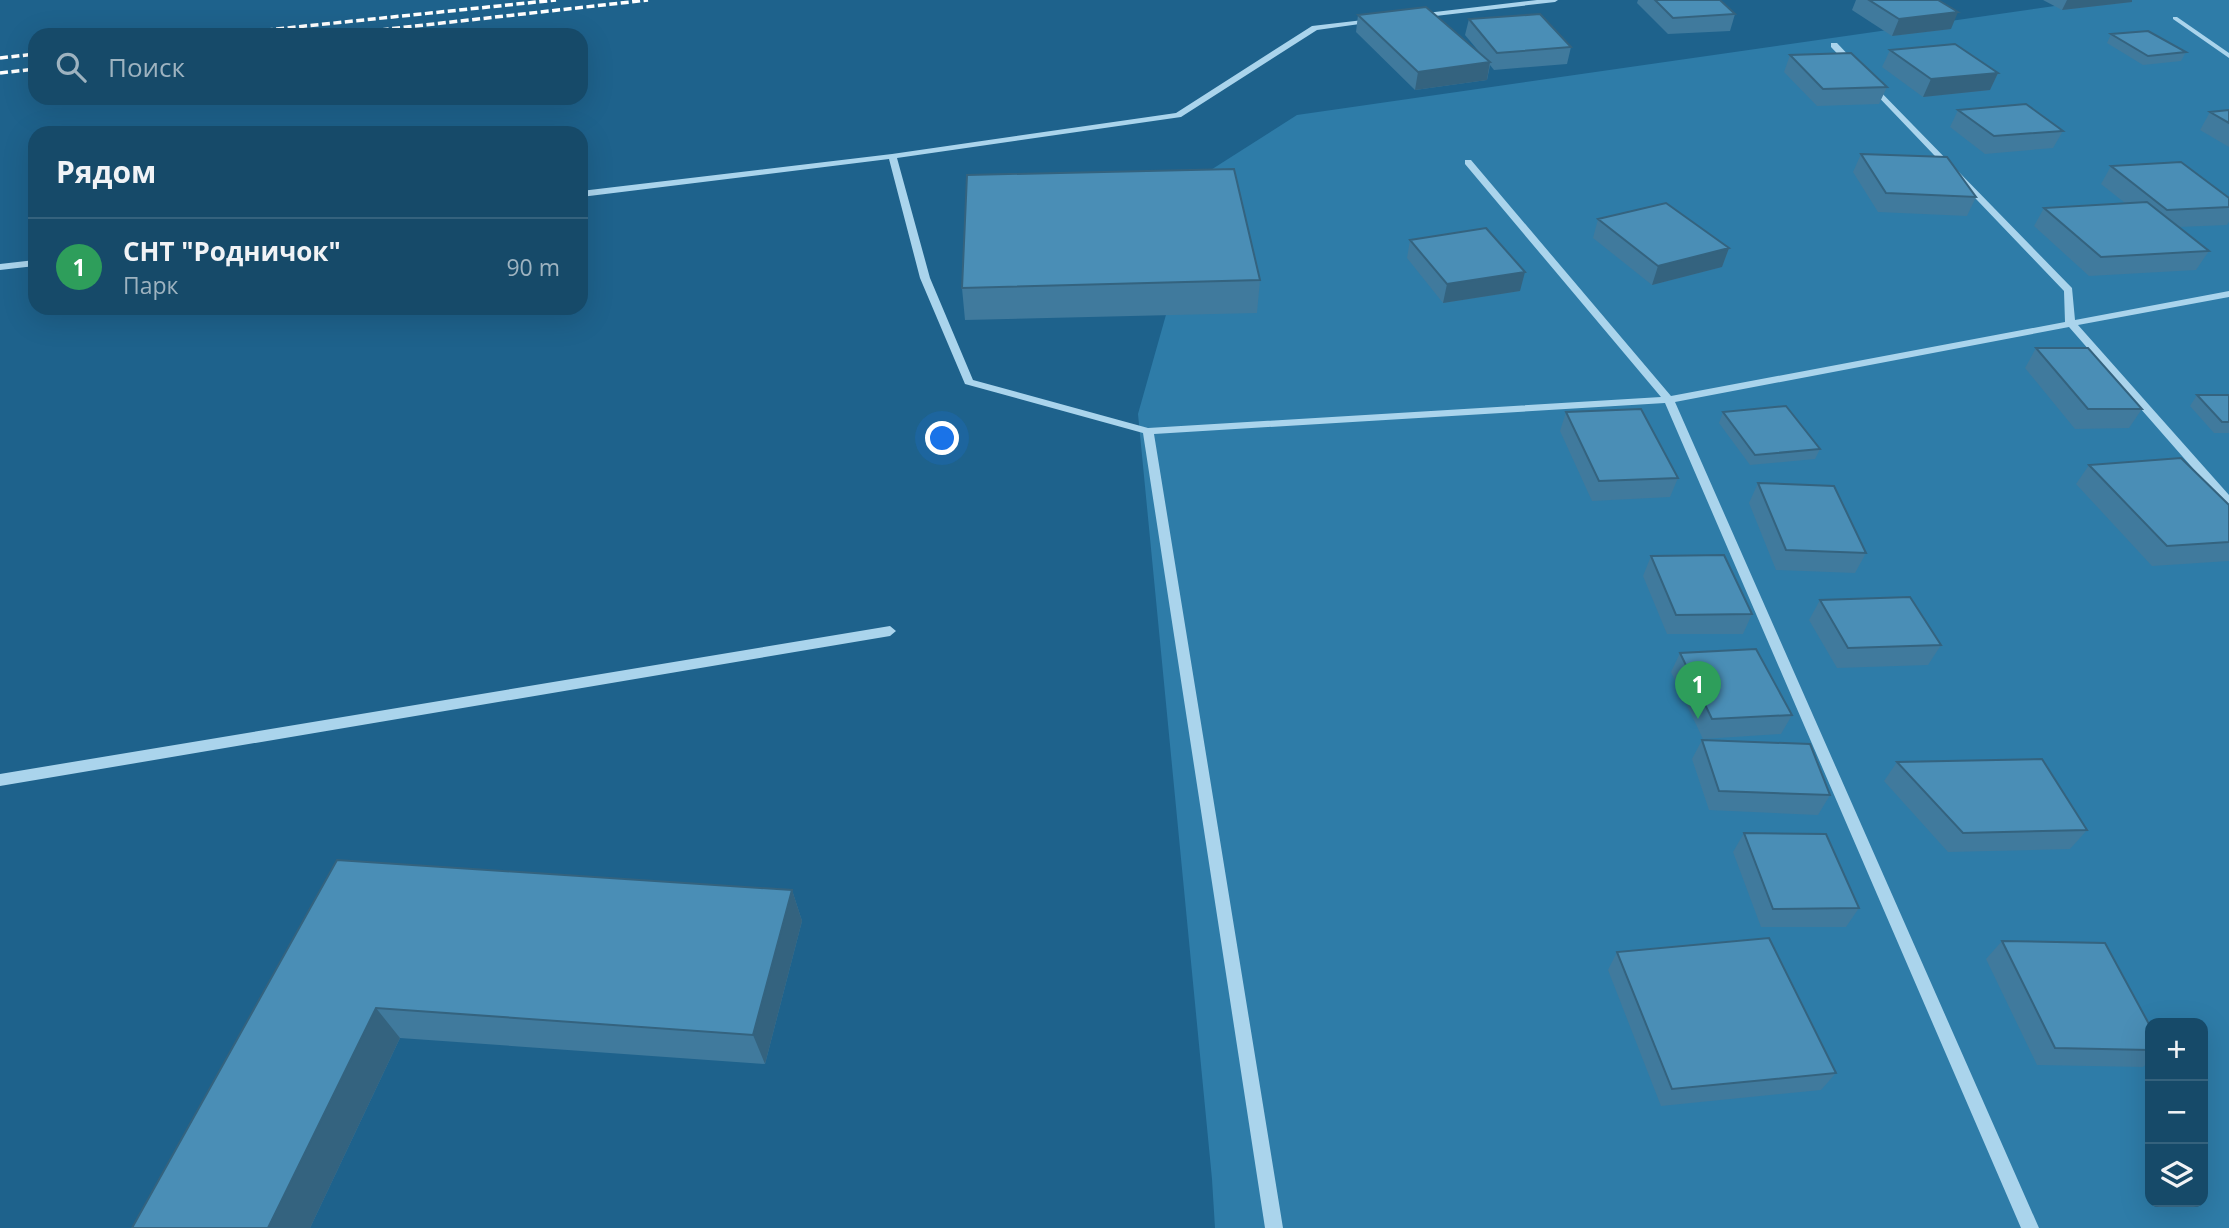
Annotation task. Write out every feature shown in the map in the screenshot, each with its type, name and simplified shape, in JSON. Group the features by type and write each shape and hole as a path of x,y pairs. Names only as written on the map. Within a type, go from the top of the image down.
{"street":[{"path":"1409,17 1555,0"},
{"path":"2175,18 2229,56"},
{"path":"588,193 892,156 1178,115 1315,28 1382,20"},
{"path":"1834,45 2069,290 2070,322 2229,502"},
{"path":"892,156 925,278 969,382 1148,431 1670,400 2070,322 2229,294"},
{"path":"1468,162 1670,400 2030,1228"},
{"path":"0,267 28,264"},
{"path":"1148,431 1274,1228"},
{"path":"0,780 890,631"}],"shaded area":[{"path":"2096,0 2229,0 2229,1228 1215,1228 1138,414 1206,173 1297,115"}],"building":[{"path":"1655,0 1720,0 1735,14 1673,18"},
{"path":"1869,0 1938,0 1958,12 1899,19"},
{"path":"1426,7 1490,62 1418,72 1358,15"},
{"path":"1540,14 1571,47 1497,53 1469,19"},
{"path":"2148,31 2186,52 2148,56 2111,34"},
{"path":"1955,44 1998,73 1931,79 1890,50"},
{"path":"1851,53 1887,87 1823,89 1790,55"},
{"path":"2026,104 2063,131 1994,136 1958,110"},
{"path":"2229,110 2229,123 2210,112"},
{"path":"1861,154 1947,157 1976,197 1886,193"},
{"path":"2181,162 2229,198 2229,207 2167,210 2111,166"},
{"path":"1234,169 1260,280 962,288 967,175"},
{"path":"2147,202 2209,251 2101,257 2044,208"},
{"path":"1666,203 1729,248 1658,266 1598,219"},
{"path":"1486,228 1525,272 1447,284 1410,240"},
{"path":"2036,348 2088,348 2142,409 2088,409"},
{"path":"2197,395 2229,395 2229,422 2222,422"},
{"path":"1786,406 1820,449 1755,455 1723,412"},
{"path":"1641,409 1678,478 1599,481 1566,412"},
{"path":"2181,458 2229,505 2229,542 2167,546 2089,465"},
{"path":"1758,483 1834,486 1866,553 1786,550"},
{"path":"1724,555 1752,614 1676,615 1651,556"},
{"path":"1910,597 1941,645 1848,648 1820,600"},
{"path":"1756,649 1792,715 1712,719 1680,653"},
{"path":"1702,740 1810,744 1830,795 1719,791"},
{"path":"2042,759 2087,830 1963,833 1897,762"},
{"path":"1744,833 1826,834 1859,908 1773,909"},
{"path":"337,860 792,890 753,1035 376,1008 268,1228 132,1228"},
{"path":"1769,938 1836,1073 1672,1089 1617,952"},
{"path":"2002,941 2105,943 2146,1018 2145,1050 2055,1048"}],"railway":[{"path":"286,28 556,0"},
{"path":"398,28 648,0"},
{"path":"0,58 28,55"},
{"path":"0,73 28,70"}],"place":[{"name":"СНТ \"Родничок\"","path":"1698,719"}]}
